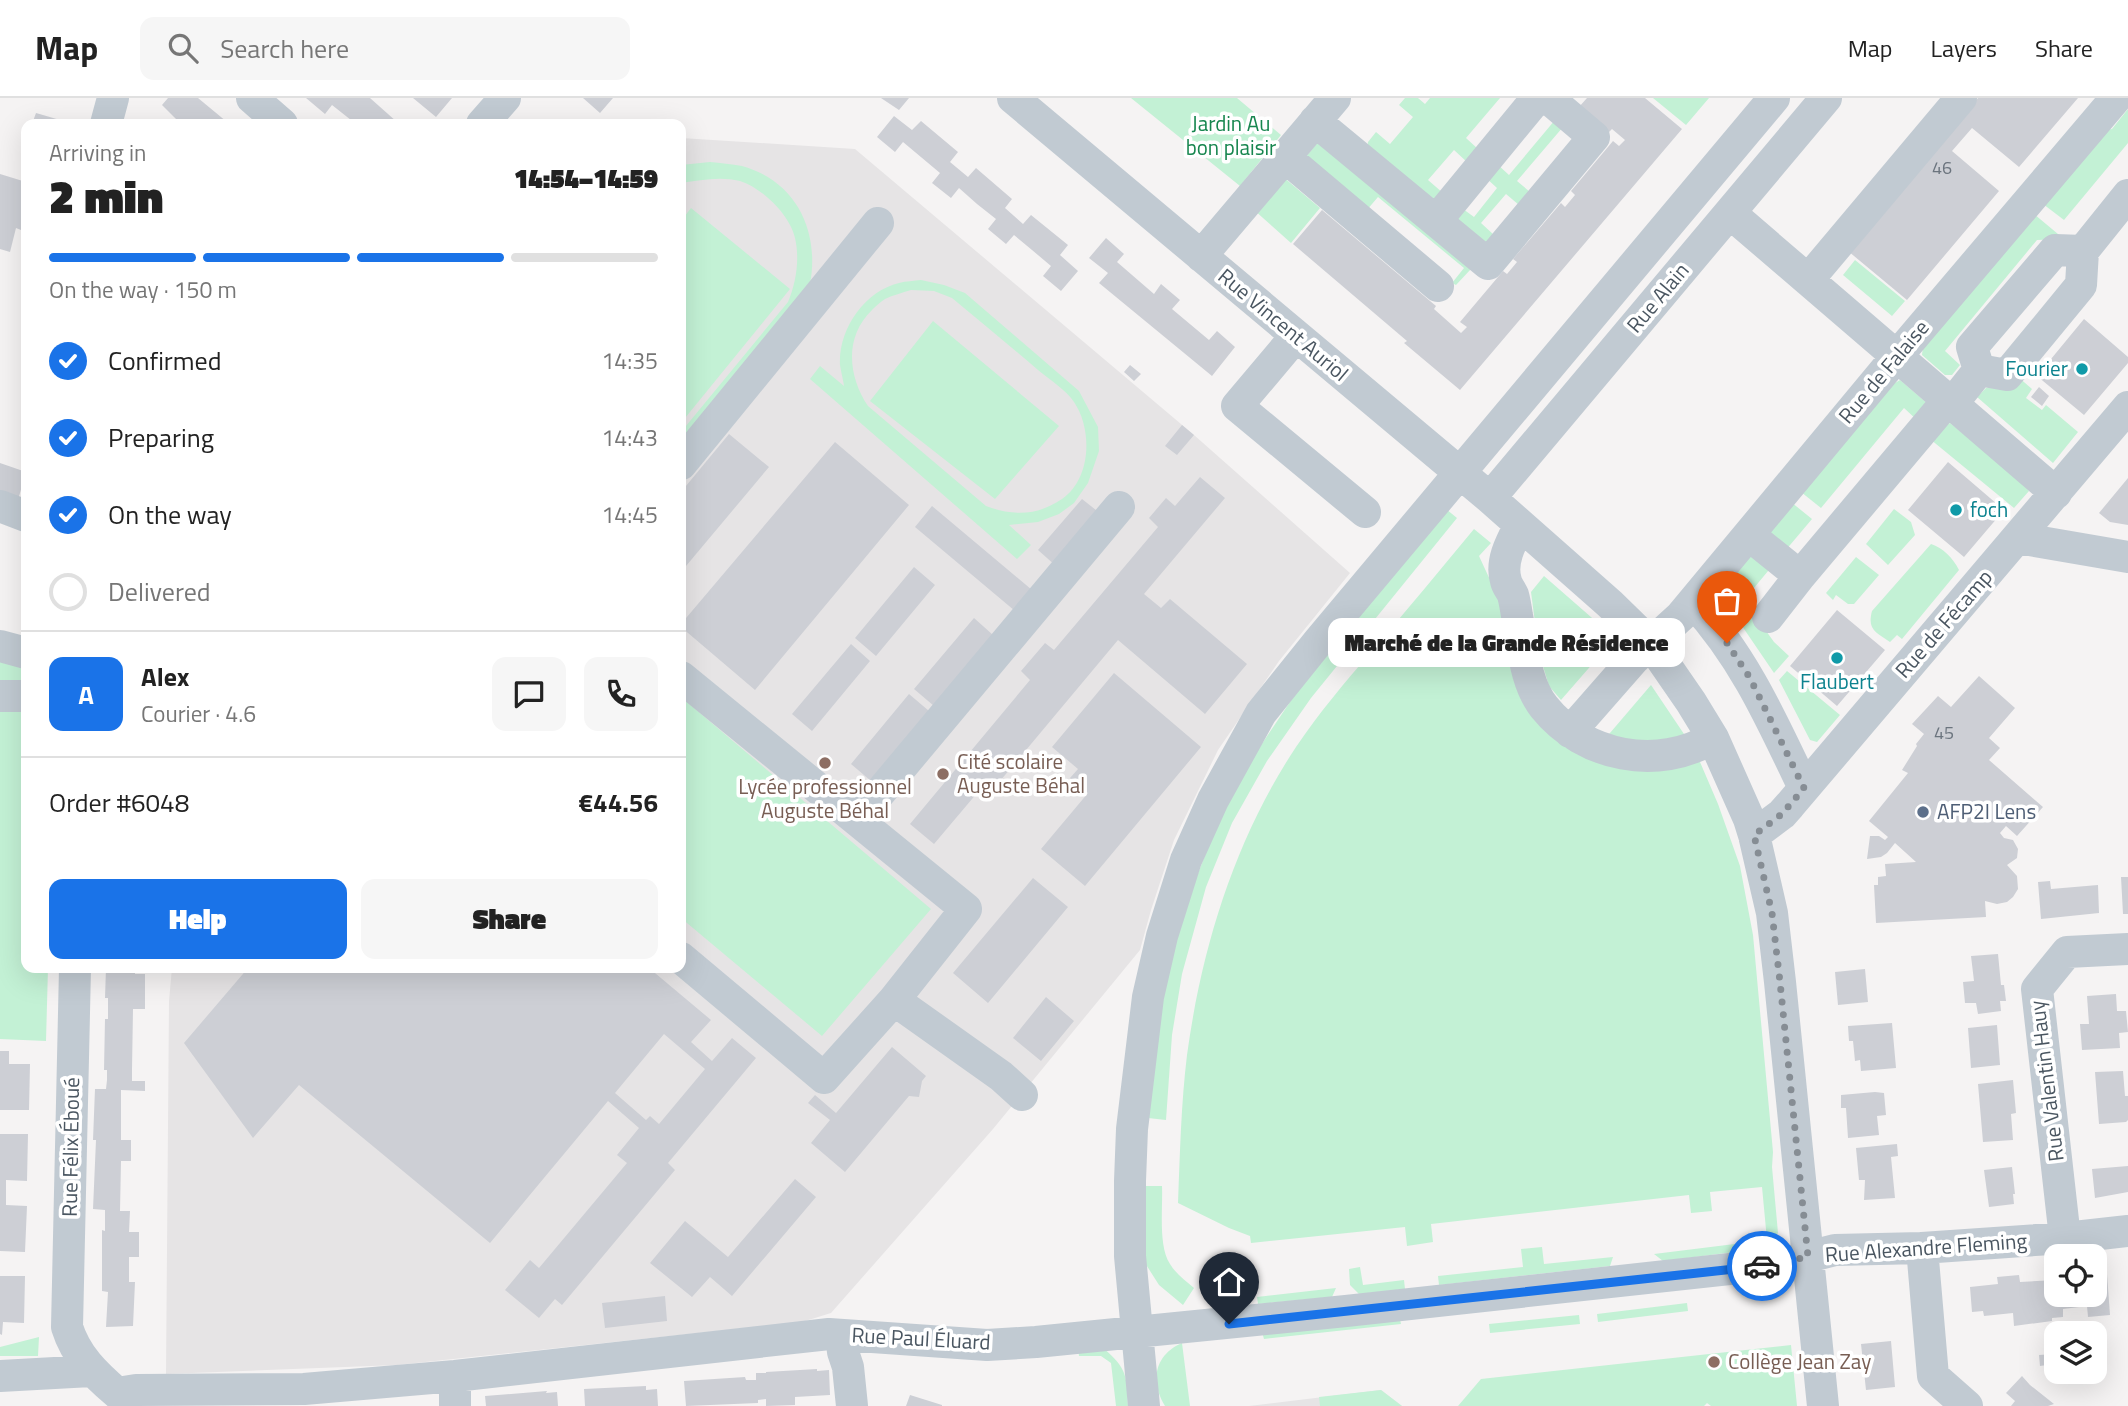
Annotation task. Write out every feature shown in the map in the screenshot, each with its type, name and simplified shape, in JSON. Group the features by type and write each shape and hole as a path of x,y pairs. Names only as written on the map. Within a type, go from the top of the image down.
{"street":[{"path":"107,119 113,98"},
{"path":"252,98 276,119"},
{"path":"486,119 505,98"},
{"name":"Rue Vincent Auriol","path":"1013,98 1047,108 1201,256 1552,552 1651,644 1691,702 1713,738 1754,835 1772,913 1823,1406"},
{"path":"1436,221 1537,98"},
{"path":"1201,256 1325,110 1436,221 1488,264 1594,136 1548,98"},
{"path":"1144,1406 1130,1256 1129,1181 1132,1129 1148,997 1162,936 1186,860 1213,800 1261,713 1774,98"},
{"name":"Rue Alain","path":"1490,498 1826,98"},
{"path":"1808,280 1961,98"},
{"name":"Rue de Falaise","path":"1570,732 1634,659 1681,616 2116,98"},
{"path":"1285,157 1438,286"},
{"path":"1979,370 2007,375 2081,285 2082,251 2128,195"},
{"path":"1730,213 2056,493"},
{"path":"686,458 878,223"},
{"path":"1979,370 1972,347 2054,250 2082,251"},
{"path":"1296,336 1237,406 1365,512"},
{"path":"1768,617 1800,576 1979,370"},
{"name":"Rue de Fécamp","path":"1754,835 1782,814 2128,407"},
{"path":"0,506 21,514"},
{"path":"857,820 1119,507"},
{"path":"1520,526 1510,542 1504,565 1506,580 1514,597 1529,677 1543,706 1570,732 1604,750 1623,755 1656,754 1696,748 1713,738"},
{"path":"1749,534 1800,576"},
{"path":"2018,538 2128,557"},
{"path":"1693,602 1715,626 1750,678 1804,788"},
{"path":"0,646 21,652"},
{"path":"686,681 966,909 894,1000 824,1078 686,962"},
{"path":"0,696 21,696"},
{"name":"Rue Valentin Hauy","path":"2065,1238 2037,989 2067,952 2128,950"},
{"name":"Rue Félix Éboué","path":"67,1327 75,973"},
{"path":"894,1000 1001,1076 1022,1095"},
{"name":"Rue Alexandre Fleming","path":"1808,1257 1835,1250 1922,1248 2128,1231"},
{"path":"1922,1248 1933,1376 1968,1406"},
{"name":"Rue Paul Éluard","path":"67,1327 72,1342 91,1371 117,1400 136,1390 304,1397 455,1391 830,1334 987,1345 1036,1342 1744,1268 1808,1257"},
{"path":"841,1335 852,1406"},
{"path":"0,1376 91,1371"}],"shaded area":[{"name":"Cité scolaire Auguste Béhal","path":"686,138 855,149 1194,435 1350,573 1279,661 1218,750 1174,840 1140,950 993,1129 831,1313 802,1322 397,1365 166,1374 169,1001 172,973 686,973"},
{"path":"1381,1390 1402,1406 1249,1406"}],"green space":[{"name":"Jardin Au bon plaisir","path":"1131,98 1237,98 1281,135 1240,186"},
{"path":"1405,98 1418,98 1425,104 1430,98 1500,98 1466,138 1478,149 1468,163 1454,150 1428,180 1443,193 1433,201 1367,149 1368,142 1376,132 1390,144 1413,117 1399,105"},
{"path":"1653,98 1709,98 1686,125"},
{"path":"2128,109 2128,143 2064,220 2043,204 2105,130 2112,129"},
{"path":"1555,120 1563,127 1517,181 1530,192 1519,205 1506,194 1481,223 1494,235 1487,243 1455,224 1459,206 1474,217 1497,188 1485,177 1497,164 1509,175"},
{"path":"1319,141 1471,269 1456,285 1452,283 1464,268 1378,197 1366,211 1304,159"},
{"path":"710,162 742,166 777,183 790,196 807,227 812,264 810,284 686,447 686,426 788,302 796,271 797,254 792,229 766,196 740,181 711,179 686,182 686,164"},
{"path":"1282,176 1320,208 1291,243 1254,210"},
{"path":"691,208 790,289 686,417 686,214"},
{"path":"2034,214 2064,239 2037,240 1945,351 1960,365 1952,375 1945,375 1922,355 1923,347"},
{"path":"1855,260 1905,301 1892,316 1843,275"},
{"path":"921,280 965,293 1079,391 1098,427 1099,451 1088,483 1074,503 1059,514 1038,522 1009,525 1031,545 1017,559 810,379 820,366 844,386 840,365 841,351 849,325 856,314 875,294 887,287","holes":["911,290 934,291 952,298 1062,389 1074,402 1084,426 1084,467 1072,490 1053,505 1025,513 1006,512 986,506 868,406 861,394 853,370 852,357 853,344 863,321 883,300"]},
{"path":"933,321 1059,426 995,499 870,401"},
{"path":"2017,376 2032,389 2026,398 2042,410 2046,405 2078,432 2053,463 1977,397 1986,388 2011,383"},
{"path":"1900,380 1928,404 1918,421 1904,408 1821,508 1801,492 1890,386"},
{"path":"1950,423 2018,478 2029,491 2014,508 1930,439"},
{"path":"1791,502 1812,519 1785,551 1768,529"},
{"path":"1446,509 1457,518 1311,698 1267,761 1232,823 1206,887 1182,974 1172,1035 1166,1120 1148,1118 1161,1005 1181,917 1218,822 1251,760 1294,696"},
{"path":"1894,509 1911,522 1915,535 1888,565 1866,544"},
{"path":"1474,529 1491,543 1479,556 1503,608 1543,717 1700,762 1718,804 1740,866 1753,935 1773,1152 1778,1233 1758,1249 1663,1261 1654,1254 1767,1240 1762,1187 1710,1192 1712,1211 1691,1213 1689,1195 1431,1224 1433,1242 1407,1246 1405,1227 1251,1243 1250,1236 1178,1203 1183,1092 1193,1014 1224,895 1255,819 1274,782 1323,710"},
{"path":"1931,544 1947,554 1959,570 1902,639 1897,635 1890,642 1872,627 1872,611"},
{"path":"1749,553 1773,565 1744,600 1774,642 1789,656 1774,673 1725,601 1714,592"},
{"path":"1856,557 1879,575 1854,604 1848,604 1836,595 1833,600 1826,593"},
{"path":"1544,576 1615,638 1561,700 1549,686 1539,653 1531,592"},
{"path":"0,658 21,665 21,689 0,687"},
{"path":"1787,671 1840,715 1817,742 1810,740 1779,680"},
{"path":"1651,685 1686,737 1652,746 1604,740"},
{"path":"686,701 931,909 822,1036 686,922"},
{"path":"0,703 21,703 21,973 48,973 46,1041 0,1039"},
{"path":"1144,1186 1162,1186 1162,1237 1166,1256 1175,1271 1194,1288 1183,1305 1159,1285 1145,1263"},
{"path":"1542,1247 1544,1264 1613,1257 1610,1266 1439,1285 1438,1276 1523,1267 1521,1249"},
{"path":"1360,1267 1363,1285 1404,1280 1405,1289 1359,1294 1350,1285 1349,1269"},
{"path":"1336,1288 1332,1297 1258,1304 1257,1297"},
{"path":"1687,1303 1688,1311 1598,1322 1597,1314"},
{"path":"1399,1315 1401,1324 1264,1339 1262,1332"},
{"path":"1579,1315 1580,1324 1490,1333 1489,1324"},
{"path":"39,1337 38,1356 0,1356 0,1347"},
{"path":"1182,1343 1190,1406 1165,1406 1157,1388 1157,1370 1165,1355"},
{"name":"Collège Jean Zay","path":"1791,1345 1797,1406 1711,1406 1707,1403 1704,1406 1458,1406 1481,1379"},
{"path":"1078,1347 1103,1348 1117,1361 1126,1380 1128,1406 1116,1406 1111,1363 1101,1356 1079,1356"},
{"path":"1381,1390 1402,1406 1320,1406 1319,1397"}],"building":[{"path":"168,98 198,98 223,119 176,119 162,105"},
{"path":"306,98 370,98 394,119 350,119 332,105 325,114"},
{"path":"413,98 452,98 436,117"},
{"path":"583,98 613,98 600,113"},
{"path":"881,98 909,98 899,110"},
{"path":"1587,98 1645,98 1682,129 1460,390 1293,244 1322,210 1436,306 1434,309 1461,333 1467,327 1460,322 1503,271 1507,274 1517,262 1513,259 1561,203 1565,207 1575,195 1571,191 1613,141 1619,146 1625,140 1612,129 1609,132 1579,107"},
{"path":"1978,98 2078,98 2019,167 1972,128 1952,151 1999,191 1907,300 1848,251"},
{"path":"36,113 57,119 34,119"},
{"path":"894,116 912,130 921,121 958,152 950,162 968,177 976,168 1012,199 1005,208 1023,224 1031,215 1068,245 1060,255 1078,271 1061,291 1043,276 1051,266 1014,235 1006,244 988,229 996,219 959,188 951,198 932,183 940,173 903,142 895,152 877,137"},
{"path":"0,174 21,180 21,230 16,228 10,252 0,249"},
{"path":"1106,238 1124,254 1117,262 1154,294 1161,284 1180,300 1172,309 1209,340 1217,331 1235,347 1212,376 1099,283 1108,273 1089,258"},
{"name":"Fourier","path":"2084,319 2128,357 2128,363 2084,415 2037,376"},
{"path":"1130,365 1141,374 1134,381 1124,372"},
{"path":"2039,387 2049,396 2042,406 2031,397"},
{"path":"1182,425 1194,435 1177,455 1165,446"},
{"path":"729,434 769,467 686,566 686,486"},
{"path":"835,442 909,505 755,690 686,631 686,618"},
{"name":"foch","path":"1948,462 2004,510 1964,557 1908,510"},
{"path":"0,463 21,470 18,500 0,493"},
{"path":"1200,477 1225,498 1144,594 1161,608 1170,599 1247,664 1205,714 1118,640 990,793 983,786 934,844 910,824 1030,680 1021,671 1045,643 1054,650 1158,527 1149,518 1166,498 1175,506"},
{"path":"2128,478 2128,525 2110,522 2099,513"},
{"path":"1082,499 1101,514 1056,566 1038,550"},
{"path":"932,506 1038,595 1021,616 915,527"},
{"path":"914,567 935,585 876,656 855,638"},
{"name":"Flaubert","path":"1837,610 1885,650 1837,706 1790,666"},
{"path":"974,618 993,635 934,706 914,689"},
{"path":"851,644 870,661 812,731 792,714"},
{"path":"1114,673 1201,747 1085,886 1041,849 1088,793 1070,778 1078,769 1052,747"},
{"path":"1979,676 2015,708 1989,738 2000,748 1989,760 2043,807 2017,836 2006,826 2000,833 2004,838 2013,840 2018,849 2017,858 2007,865 2017,876 2018,889 2007,902 1997,904 1985,901 1986,917 1876,923 1874,885 1878,885 1878,877 1886,876 1885,864 1916,862 1895,843 1881,857 1867,859 1870,836 1879,836 1885,840 1888,837 1869,821 1908,773 1902,770 1924,734 1912,724 1938,696 1951,707"},
{"path":"909,694 929,711 871,781 851,764"},
{"path":"2121,877 2128,877 2128,914 2123,914"},
{"path":"1033,878 1068,907 988,1003 953,973"},
{"path":"2050,881 2051,889 2098,885 2099,913 2041,919 2038,882"},
{"path":"1998,954 2001,985 2004,985 2006,1001 2000,1001 2001,1011 1978,1014 1976,1003 1965,1003 1963,982 1974,981 1971,956"},
{"path":"1865,969 1868,1002 1838,1005 1835,972"},
{"path":"106,973 145,974 145,1009 133,1009 132,1081 145,1081 145,1091 121,1090 121,1140 131,1140 131,1161 121,1161 120,1211 130,1211 129,1232 139,1232 139,1257 129,1257 129,1282 135,1282 133,1326 106,1327 108,1292 102,1291 102,1230 105,1231 105,1210 93,1209 95,1089 106,1089 107,1080 107,1070 104,1070 108,998 105,998"},
{"path":"244,973 655,973 711,1020 691,1042 712,1061 732,1038 756,1058 668,1163 675,1170 562,1305 555,1299 539,1318 505,1290 530,1260 539,1268 627,1163 617,1155 639,1128 608,1101 490,1243 299,1085 253,1138 184,1043","holes":["664,1034 705,1069 659,1124 650,1116 646,1120 615,1093"]},
{"path":"2116,994 2117,1011 2126,1011 2128,1032 2119,1033 2120,1048 2082,1050 2080,1024 2089,1024 2087,996"},
{"path":"1046,997 1074,1021 1041,1061 1013,1038"},
{"path":"1892,1023 1896,1068 1861,1071 1860,1060 1855,1061 1853,1041 1849,1041 1848,1026"},
{"path":"1997,1025 2000,1065 1971,1068 1968,1028"},
{"path":"892,1047 926,1076 922,1081 919,1097 909,1096 845,1172 811,1143 830,1120 808,1103 815,1095 836,1113"},
{"path":"0,1051 9,1051 9,1064 30,1064 29,1110 0,1110"},
{"path":"2123,1071 2125,1096 2128,1096 2128,1120 2099,1124 2095,1072"},
{"path":"2013,1080 2016,1113 2011,1114 2013,1140 1983,1142 1978,1084"},
{"path":"1884,1093 1886,1115 1877,1116 1879,1135 1848,1138 1846,1108 1841,1108 1841,1095"},
{"path":"0,1134 28,1134 27,1181 6,1180 6,1205 27,1206 25,1252 0,1251"},
{"path":"1897,1144 1898,1156 1891,1157 1895,1198 1864,1200 1865,1180 1859,1180 1856,1148"},
{"path":"2128,1166 2128,1192 2095,1198 2092,1169"},
{"path":"2012,1167 2014,1204 1989,1207 1984,1170"},
{"path":"795,1179 816,1197 732,1296 710,1277 692,1297 650,1263 685,1221 728,1257"},
{"path":"2107,1274 2110,1315 2088,1317 2087,1307 2107,1307"},
{"path":"2019,1275 2020,1282 2044,1281 2044,1307 2079,1307 2063,1309 2063,1317 2052,1318 2052,1321 2014,1326 2013,1313 1984,1316 1983,1311 1972,1312 1970,1287 1998,1284 1997,1277"},
{"path":"0,1276 25,1276 24,1323 3,1322 2,1335 0,1334"},
{"path":"665,1296 667,1321 605,1328 602,1303"},
{"path":"1891,1341 1895,1387 1866,1390 1861,1344"},
{"path":"2039,1355 2044,1355 2044,1365 2040,1366"},
{"path":"829,1370 830,1395 795,1397 795,1405 766,1406 766,1399 758,1400 758,1403 686,1406 684,1381 745,1377 746,1380 756,1380 756,1373"},
{"path":"2022,1376 2054,1404 2011,1406 2015,1401 2006,1393"},
{"path":"646,1386 646,1390 657,1389 658,1406 585,1406 584,1389"},
{"path":"547,1391 546,1393 557,1392 558,1406 486,1406 485,1396"},
{"path":"910,1395 942,1405 942,1406 906,1406"}],"way so far":[{"path":"1727,643 1750,678 1804,788 1782,814 1754,835 1772,913 1808,1257 1762,1266"}],"place":[{"name":"Fourier","path":"2082,369"},
{"name":"foch","path":"1956,510"},
{"name":"Marché de la Grande Résidence","path":"1727,643"},
{"name":"Flaubert","path":"1837,658"},
{"name":"Lycée professionnel Auguste Béhal","path":"825,763"},
{"name":"Cité scolaire Auguste Béhal","path":"943,774"},
{"name":"AFP2I Lens","path":"1923,812"},
{"name":"Collège Jean Zay","path":"1714,1362"}],"route":[{"path":"1229,1324 1762,1266"}]}
